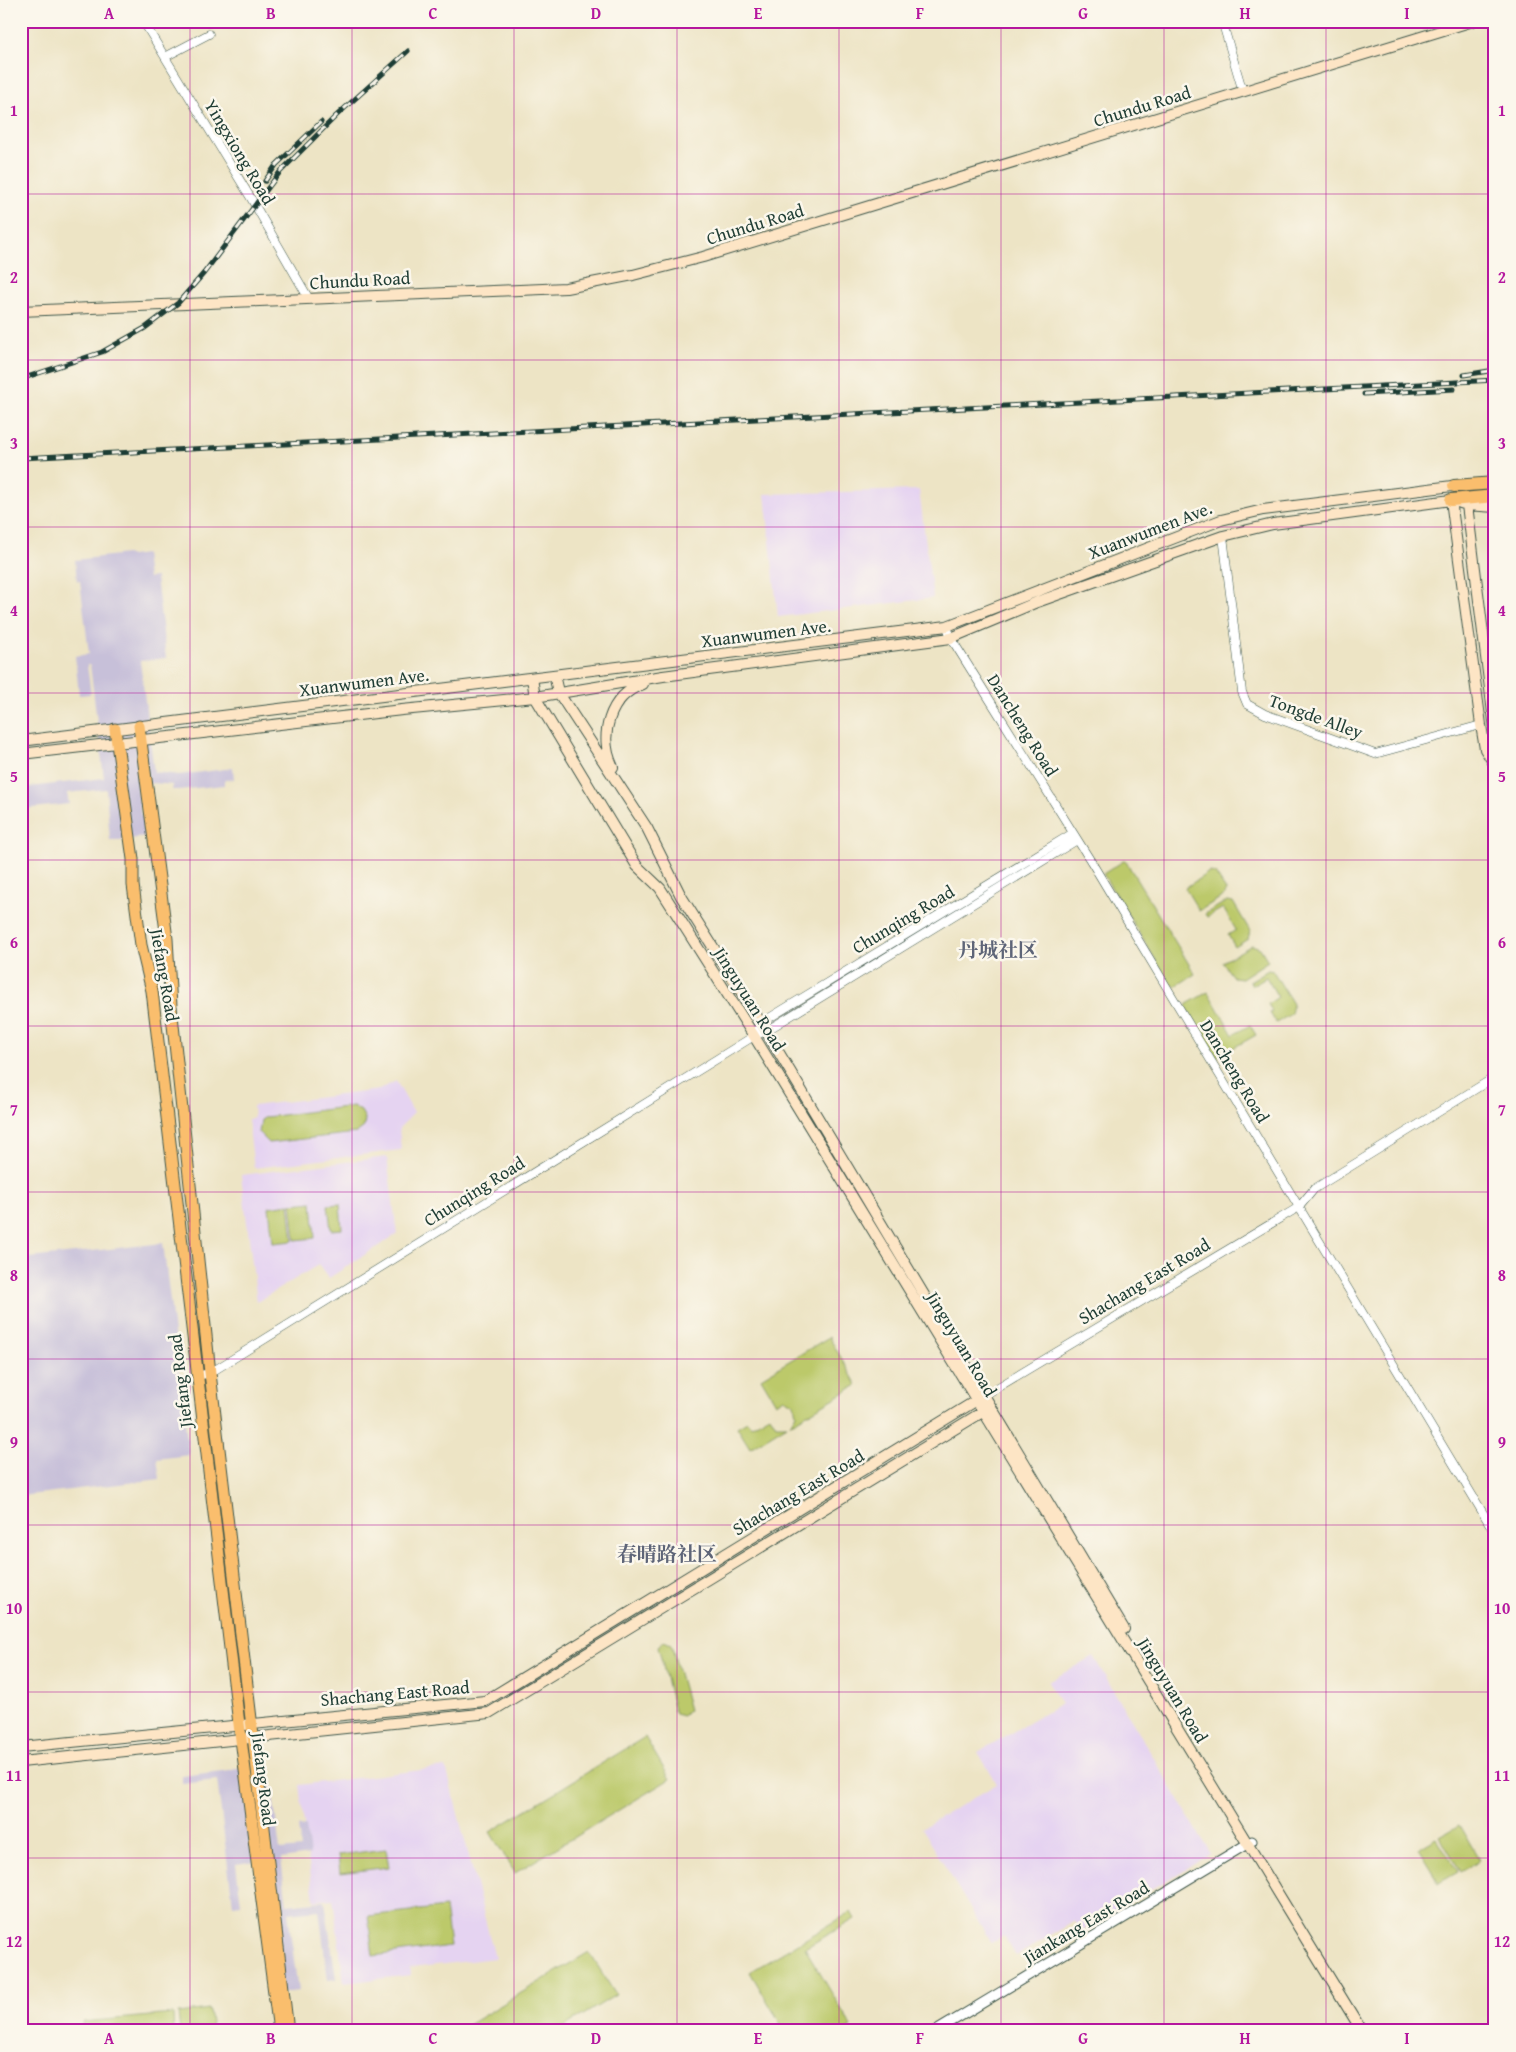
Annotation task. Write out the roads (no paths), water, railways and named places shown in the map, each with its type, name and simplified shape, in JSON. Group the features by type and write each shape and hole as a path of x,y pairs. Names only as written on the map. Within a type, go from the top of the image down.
{"highway":[{"path":"1454,486 1495,483"},
{"path":"1451,500 1495,496"}],"main road":[{"name":"Chundu Road","path":"21,306 566,288 632,276 703,257 1455,21"},
{"name":"Chundu Road","path":"1243,89 1472,21"},
{"name":"Chundu Road","path":"21,311 308,296"},
{"name":"Xuanwumen Ave.","path":"21,741 947,626 1221,520 1263,510 1454,486 1495,477"},
{"name":"Xuanwumen Ave.","path":"21,754 535,697 663,676 951,638 1037,602 1223,536 1273,524 1451,500 1467,505 1495,507"},
{"path":"1451,500 1481,725 1486,749 1495,765"},
{"path":"1467,505 1495,729"},
{"name":"Jinguyuan Road","path":"554,675 558,692 647,828 681,896 764,1027 981,1398"},
{"path":"631,803 608,755 606,729 612,709 631,688 663,676"},
{"name":"Jinguyuan Road","path":"532,678 535,697 637,866 660,888 988,1409 1362,2031"},
{"name":"Jiefang Road","path":"139,726 167,939 171,1006 245,1723"},
{"name":"Jiefang Road","path":"115,729 133,859 133,885 141,945 152,991 197,1376 288,2031"},
{"name":"Shachang East Road","path":"21,1747 245,1723 485,1701 981,1398"},
{"name":"Shachang East Road","path":"21,1762 489,1713 988,1409"},
{"name":"Jiefang Road","path":"247,1738 279,2031"},
{"name":"Jinguyuan Road","path":"1250,1842 1370,2031"}],"street":[{"name":"Yingxiong Road","path":"143,21 308,296"},
{"path":"1222,21 1243,89"},
{"path":"165,57 208,34"},
{"name":"Tongde Alley","path":"1223,536 1242,692 1247,704 1265,714 1375,754 1481,725"},
{"name":"Dancheng Road","path":"947,626 951,638 1075,836 1495,1533"},
{"name":"Chunqing Road","path":"197,1376 210,1373 754,1036 764,1027 1075,836"},
{"name":"Shachang East Road","path":"981,1398 1299,1207 1314,1189 1495,1077"},
{"name":"Jiankang East Road","path":"941,2029 1250,1842"}],"railway":[{"path":"21,379 102,352 145,328 178,303 204,273 280,172 336,116 408,51"},
{"path":"265,181 276,165 321,122"},
{"path":"1464,375 1495,370"},
{"path":"21,458 1495,380"},
{"path":"1364,394 1454,389"}],"district":[{"name":"丹城社区","path":"998,949"},
{"name":"春晴路社区","path":"667,1553"}]}
